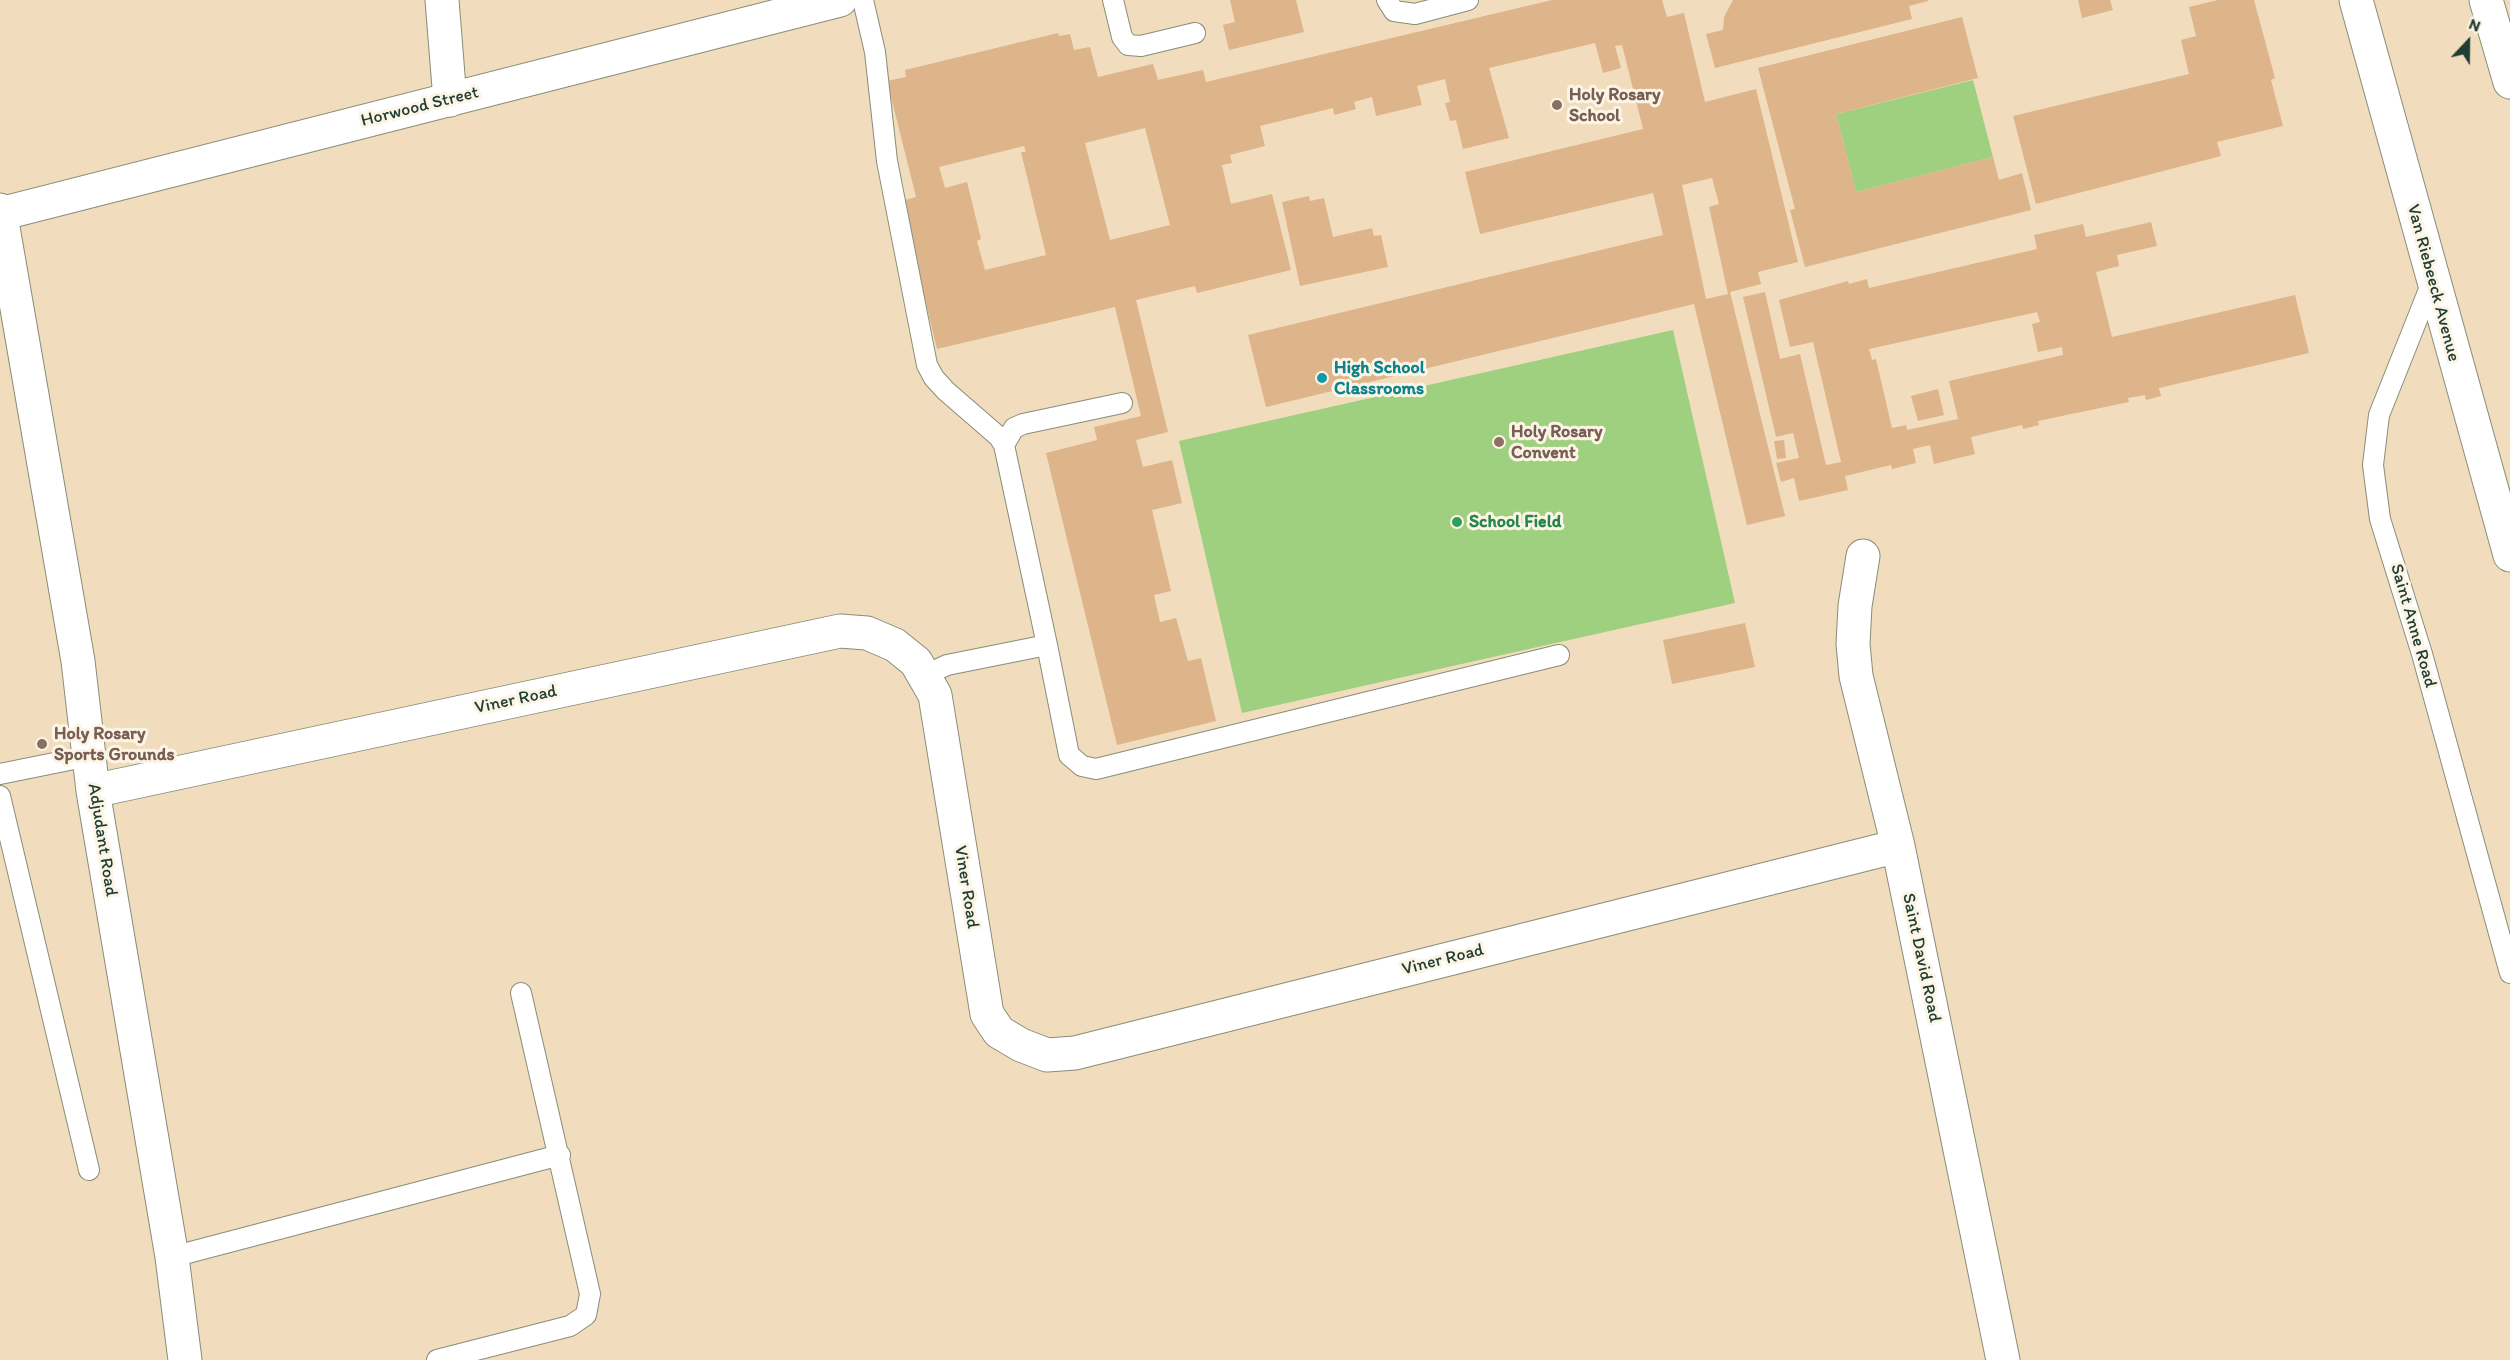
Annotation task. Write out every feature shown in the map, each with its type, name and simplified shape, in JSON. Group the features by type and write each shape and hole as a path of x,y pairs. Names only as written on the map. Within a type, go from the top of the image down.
{"street":[{"path":"442,0 450,100"},
{"name":"Horwood Street","path":"0,214 840,0"},
{"path":"2486,0 2510,82"},
{"name":"Van Riebeeck Avenue","path":"2358,3 2432,282 2510,555"},
{"name":"Adjudant Road","path":"0,210 78,661 93,791 172,1257 184,1360"},
{"name":"Saint David Road","path":"1863,556 1855,606 1853,644 1856,676 1898,846 2003,1360"},
{"name":"Viner Road","path":"93,791 840,631 867,633 895,645 916,662 934,695 987,1014 999,1032 1021,1045 1047,1055 1075,1053 1898,846"}],"lane":[{"path":"863,0 875,52 887,161 927,364 934,378 946,391 1004,445 1069,755 1082,766 1096,769 1559,655"},
{"path":"1113,0 1122,38 1128,45 1141,46 1195,33"},
{"path":"1387,0 1394,11 1415,14 1468,0"},
{"name":"Saint Anne Road","path":"2432,282 2379,415 2373,465 2380,519 2422,654 2510,973"},
{"path":"1004,445 1014,428 1023,424 1122,403"},
{"path":"924,676 947,665 1047,645"},
{"path":"0,774 89,756"},
{"path":"0,796 89,1170"},
{"path":"437,1360 570,1326 586,1315 590,1294 560,1155 521,993"},
{"path":"172,1257 560,1155"}],"green space":[{"path":"1973,80 1993,157 1856,192 1836,114"},
{"name":"School Field","path":"1673,330 1735,603 1242,713 1179,441"}],"building":[{"path":"1230,0 1296,0 1304,32 1229,50 1223,25 1235,22"},
{"name":"High School Classrooms","path":"1552,0 1662,0 1667,17 1684,13 1705,102 1756,89 1798,262 1758,272 1761,284 1730,292 1785,516 1747,525 1694,304 1266,407 1248,335 1663,235 1653,193 1480,234 1465,172 1643,129 1622,45 1615,46 1621,68 1603,73 1595,43 1489,68 1509,138 1463,149 1456,120 1450,121 1445,103 1450,102 1445,79 1417,86 1422,105 1376,116 1372,97 1354,102 1356,109 1334,115 1333,108 1260,126 1265,146 1230,155 1232,163 1222,165 1231,204 1272,194 1291,270 1197,293 1195,286 1136,300 1168,432 1136,440 1143,467 1172,460 1182,503 1152,510 1171,591 1154,595 1160,622 1176,618 1188,661 1201,658 1216,721 1117,745 1046,453 1097,440 1094,427 1141,416 1115,307 937,349 901,201 916,197 887,81 906,77 905,70 1058,33 1059,36 1070,34 1074,50 1090,47 1098,77 1153,64 1158,80 1203,70 1206,82","holes":["1145,128 1170,225 1110,240 1085,143","1024,146 1026,152 1021,152 1046,255 985,270 977,241 981,239 967,182 945,188 939,167","1712,178 1719,204 1709,207 1728,294 1706,299 1682,185"]},
{"path":"1733,0 1928,1 1909,6 1912,19 1715,68 1706,34 1723,30 1724,17"},
{"path":"2078,0 2110,0 2113,10 2082,18"},
{"path":"2218,0 2254,0 2275,78 2271,80 2283,126 2217,142 2221,156 2036,204 2013,116 2189,74 2181,40 2196,36 2189,7"},
{"path":"1962,17 1978,78 1836,114 1856,192 1993,157 1999,180 2022,173 2031,210 1805,267 1790,210 1795,209 1758,68"},
{"path":"1309,196 1310,201 1324,198 1333,237 1372,228 1374,236 1381,235 1388,267 1300,286 1282,202"},
{"path":"2151,222 2157,246 2117,255 2119,266 2096,272 2112,337 2295,295 2309,353 2159,388 2161,396 2146,400 2145,395 2128,398 2129,402 2038,421 2039,425 2023,429 2022,425 1971,437 1975,454 1934,464 1930,445 1913,449 1916,463 1892,469 1891,465 1845,476 1848,490 1799,501 1794,478 1781,482 1776,463 1799,458 1793,433 1776,437 1743,297 1765,292 1780,359 1800,354 1826,465 1841,462 1813,342 1790,347 1779,300 1848,281 1849,284 1867,279 1869,288 2037,249 2034,235 2083,224 2086,237","holes":["2037,312 2040,322 2032,324 2038,352 2062,347 2063,355 1949,381 1958,419 1907,430 1906,425 1892,428 1876,359 1872,360 1869,349"]},
{"path":"1938,389 1944,415 1918,421 1911,396"},
{"path":"1784,440 1786,458 1777,459 1774,441"},
{"path":"1745,623 1755,667 1672,684 1663,640"}],"place":[{"name":"Holy Rosary School","path":"1557,105"},
{"name":"High School Classrooms","path":"1322,378"},
{"name":"Holy Rosary Convent","path":"1499,442"},
{"name":"School Field","path":"1457,522"},
{"name":"Holy Rosary Sports Grounds","path":"42,744"}]}
